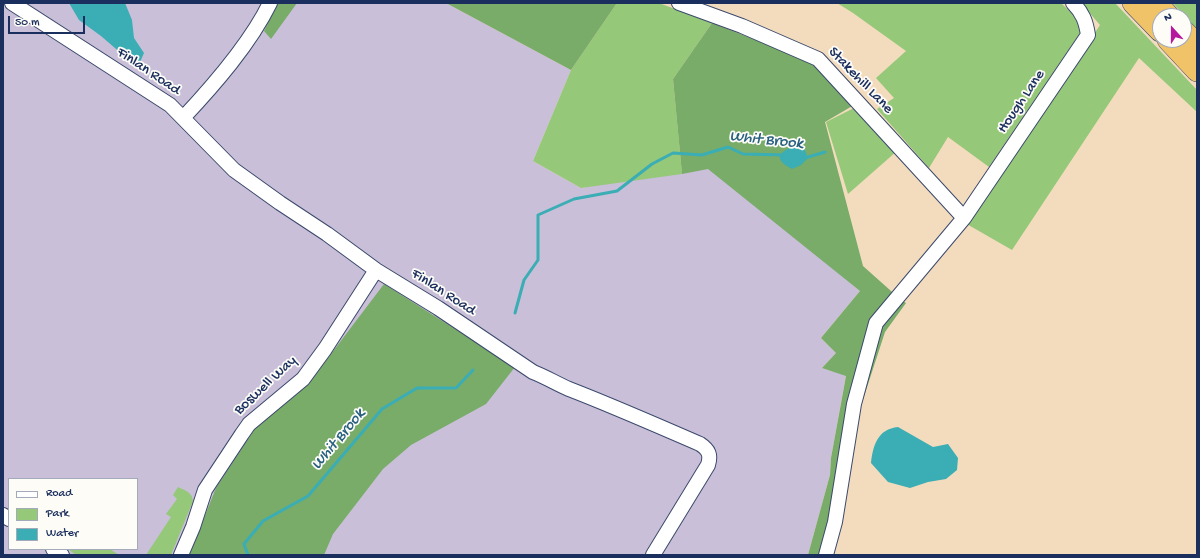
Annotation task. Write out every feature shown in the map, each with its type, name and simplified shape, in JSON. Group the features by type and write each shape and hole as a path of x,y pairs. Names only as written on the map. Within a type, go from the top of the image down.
{"highway":[{"path":"1133,3 1152,23"},
{"path":"1175,48 1197,71"}],"street":[{"name":"Finlan Road","path":"12,3 170,105 234,170 376,270 438,308 533,372 700,444 706,448 709,454 708,466 653,555"},
{"name":"Finlan Road","path":"183,118 208,92 253,33 270,3"},
{"name":"Stakehill Lane","path":"679,3 742,26 818,59 964,218"},
{"name":"Hough Lane","path":"964,218 1088,35 1081,11 1073,3"},
{"path":"826,555 835,522 854,404 876,323 964,218"},
{"name":"Boswell Way","path":"181,555 193,527 205,490 242,434 249,424 304,379 376,270"}],"shaded area":[{"path":"3,3 446,3 571,70 533,161 581,188 712,165 860,291 821,338 836,353 822,368 846,375 831,458 830,475 808,555 3,555"}],"green space":[{"path":"278,3 297,3 271,39 264,31"},
{"path":"446,3 617,3 571,70"},
{"path":"617,3 659,3 712,23 673,79 682,174 581,188 533,161 571,70"},
{"path":"837,3 1061,3 1079,20 1080,33 989,167 948,137 929,168 877,109 894,98 876,78 906,51"},
{"path":"1081,3 1115,3 1152,42 1152,48 1157,48 1197,90 1197,112 1139,58 1012,250 965,223 994,185 1100,25"},
{"path":"1173,3 1197,3 1197,31 1192,25 1192,8 1177,8"},
{"path":"712,23 818,64 854,105 825,122 863,266 906,303 885,332 856,421 832,555 808,555 830,475 831,458 846,376 822,368 836,353 821,338 860,291 708,169 682,174 673,79"},
{"path":"856,107 897,151 848,194 826,122"},
{"path":"384,284 515,367 486,404 411,445 383,469 333,534 324,555 189,555 216,488 258,424 312,379"},
{"path":"178,487 190,494 193,501 171,555 146,555 171,517 166,514 177,499 173,495"},
{"path":"69,550 112,550 119,555 76,555"}],"water":[{"path":"69,3 125,3 132,20 134,38 144,53 140,62 122,54 79,20"},
{"path":"799,144 804,148 808,158 801,165 792,169 781,161 780,157 784,151"},
{"path":"898,427 933,447 948,444 958,458 957,470 946,479 928,482 910,488 888,482 871,463 873,450 881,435 891,428"}],"waterway":[{"name":"Whit Brook","path":"515,313 524,280 538,260 538,215 574,199 617,191 652,164 673,153 702,155 728,147 743,154 784,155"},
{"name":"Whit Brook","path":"805,158 825,152"},
{"name":"Whit Brook","path":"248,555 244,544 263,521 308,496 382,409 417,388 456,388 473,370"}]}
